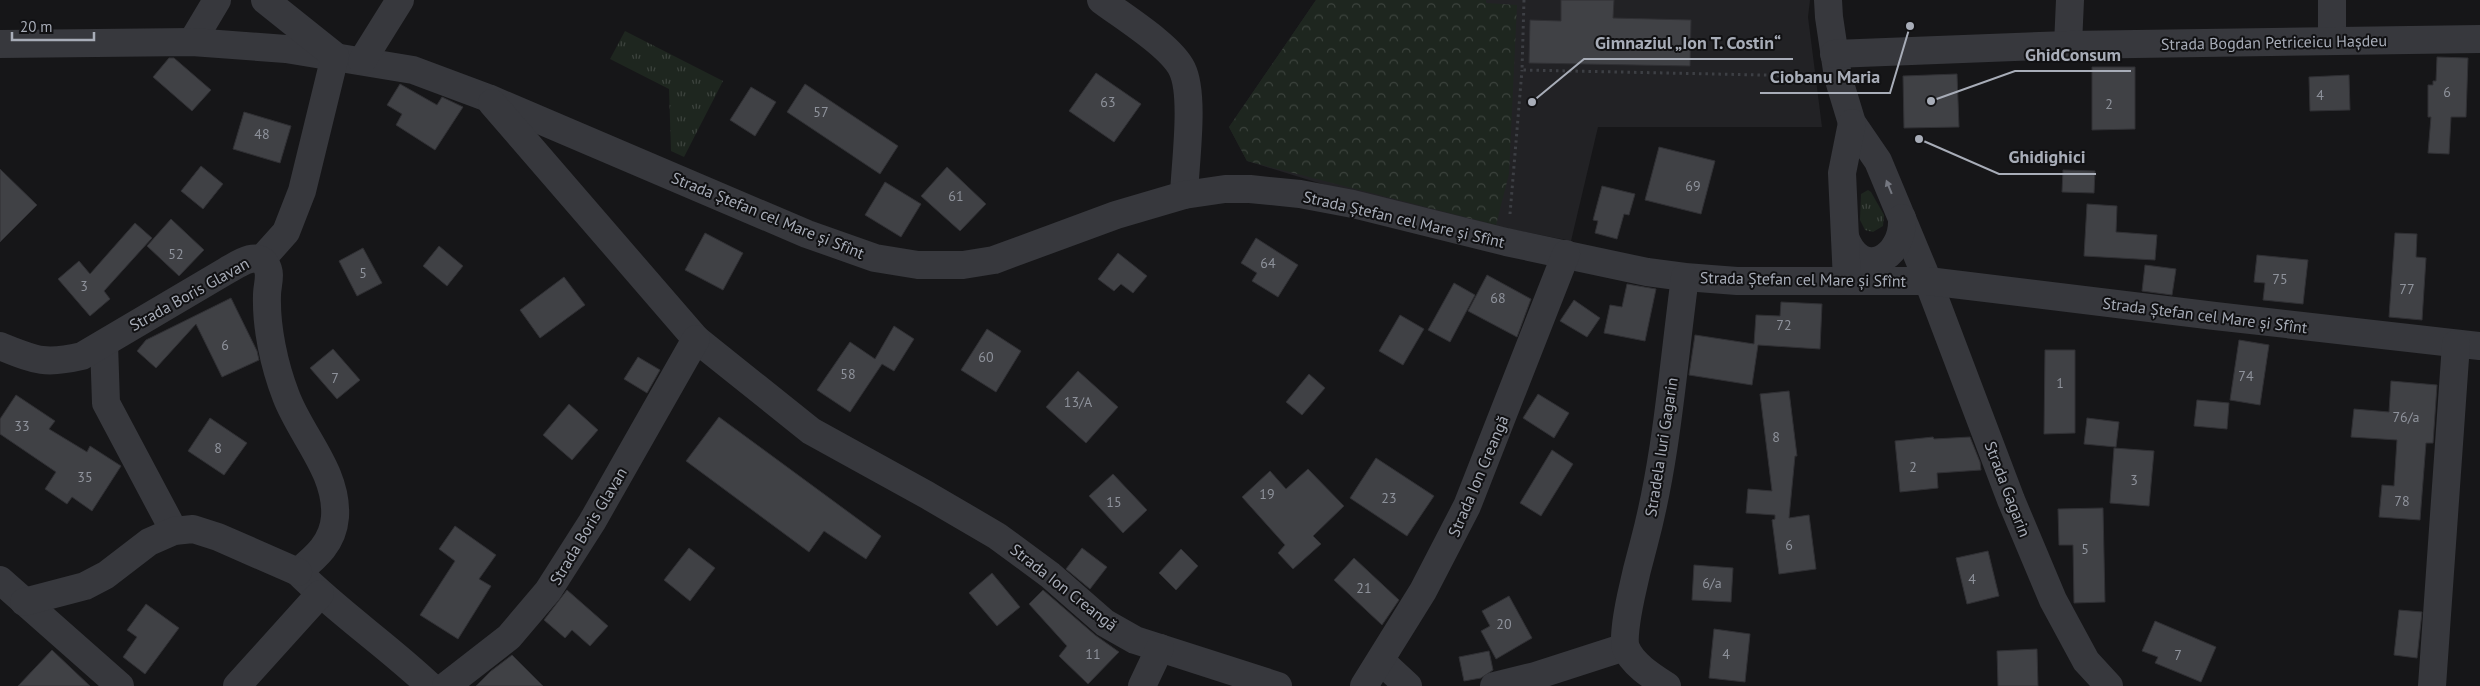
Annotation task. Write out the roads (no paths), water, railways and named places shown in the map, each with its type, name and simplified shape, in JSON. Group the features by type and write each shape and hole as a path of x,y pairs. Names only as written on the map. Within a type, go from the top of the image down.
{"street":[{"path":"192,42 217,0"},
{"name":"Strada Ștefan cel Mare și Sfînt","path":"265,0 335,56"},
{"path":"362,61 400,0"},
{"path":"1100,0 1165,48 1182,68 1188,93 1184,195"},
{"path":"1828,0 1836,65 1852,123 1842,173 1847,281"},
{"path":"2068,45 2070,0"},
{"path":"2332,0 2332,40"},
{"name":"Strada Bogdan Petriceicu Hașdeu","path":"1836,65 2068,45 2480,39"},
{"name":"Strada Ștefan cel Mare și Sfînt","path":"0,44 192,42 286,49 413,70 488,98 807,234 875,258 918,264 963,265 994,260 1116,215 1184,195 1225,188 1300,194 1353,204 1506,242 1648,272 1685,277 1737,281 1928,280 2468,345 2432,686"},
{"path":"261,260 286,232 302,191 335,56"},
{"name":"Strada Ion Creangă","path":"488,98 696,339 811,431 927,494 996,536 1050,575 1105,622 1135,640 1278,686"},
{"name":"Strada Gagarin","path":"1852,123 1878,161 1928,280 2011,500 2052,600 2086,661 2108,686"},
{"path":"1845,237 1849,248 1865,261 1882,259 1891,252 1899,240 1902,232 1902,218"},
{"name":"Strada Ion Creangă","path":"1364,686 1382,661 1445,553 1467,506 1566,254"},
{"name":"Strada Boris Glavan","path":"0,346 30,359 59,362 82,356 246,260 255,258 261,260 266,265 269,273 268,312 274,351 286,396 320,459 334,496 335,517 332,535 320,553 298,572"},
{"name":"Stradela Iuri Gagarin","path":"1625,647 1627,618 1637,568 1656,498 1685,277"},
{"name":"Strada Boris Glavan","path":"446,686 509,637 548,592 592,522 696,339"},
{"path":"104,344 106,403 174,531"},
{"path":"24,602 85,586 106,575 149,542 174,531 193,529 218,537 298,572 320,594 395,653 430,686"},
{"path":"0,580 120,686"},
{"path":"238,686 320,594"},
{"path":"1494,686 1535,676 1625,647 1638,664 1667,686"},
{"path":"1142,686 1160,648"},
{"path":"1382,661 1408,686"}],"place":[{"name":"Ciobanu Maria","path":"1910,26"},
{"name":"GhidConsum","path":"1931,101"},
{"name":"Gimnaziul „Ion T. Costin“","path":"1532,102"},
{"name":"Ghidighici","path":"1919,139"}]}
